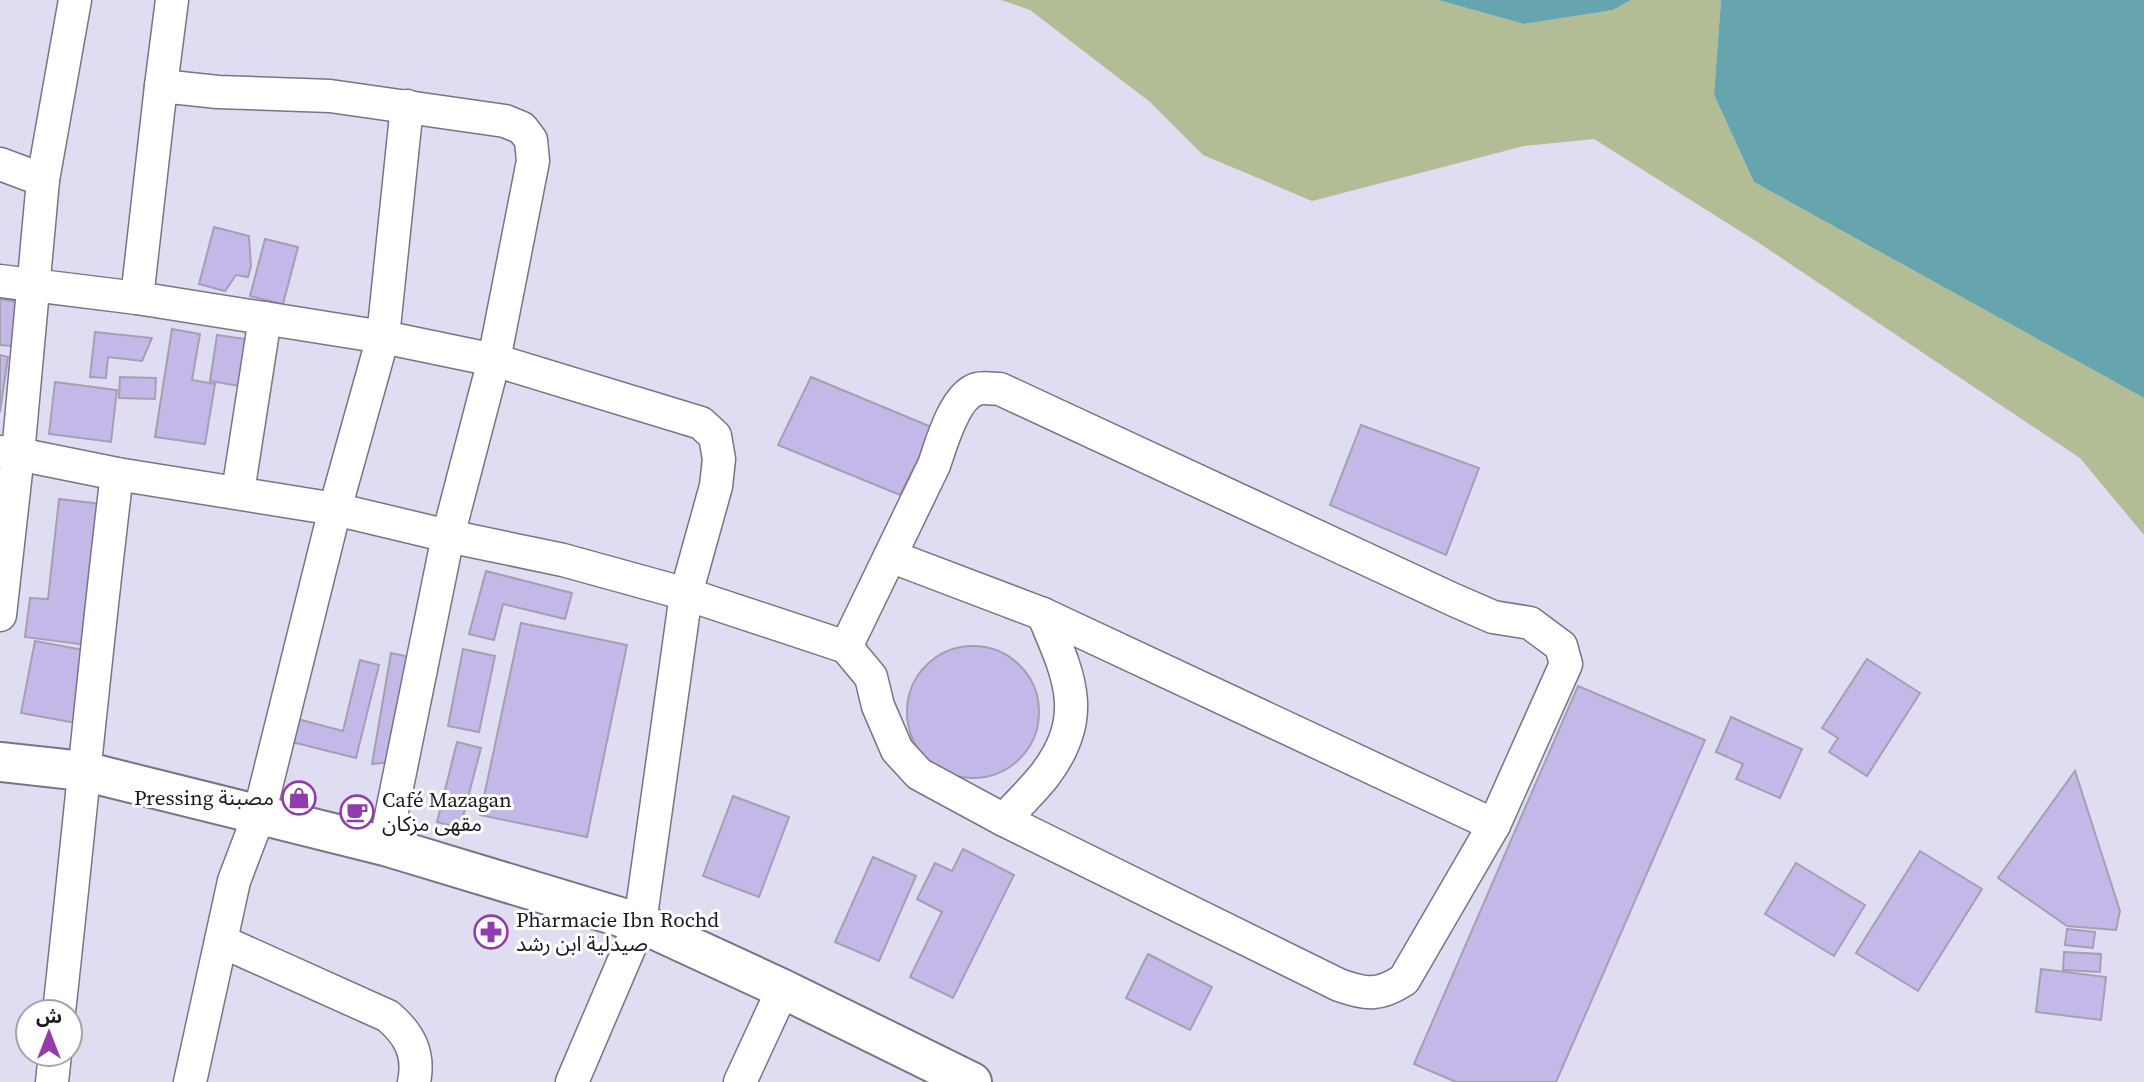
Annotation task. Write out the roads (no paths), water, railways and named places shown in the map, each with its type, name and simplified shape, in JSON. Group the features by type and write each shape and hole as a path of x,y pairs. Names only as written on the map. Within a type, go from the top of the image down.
{"main road":[{"path":"0,762 83,771 386,846 639,923 783,989 972,1082"}],"street":[{"path":"0,615 9,453 35,286 43,180 75,0"},
{"path":"137,298 172,0"},
{"path":"160,86 218,92 330,96 407,106 505,121 522,128 531,140 533,161 494,360 448,537 386,846"},
{"path":"190,1082 234,881 259,815 335,509 383,337 407,106"},
{"path":"0,163 43,180"},
{"path":"0,281 137,298 265,318 383,337 494,360 701,423 715,436 719,459 716,486 686,594 639,923 572,1082"},
{"path":"239,492 265,318"},
{"path":"9,453 117,474 335,509 448,537 563,560 686,594 846,647 871,677 878,706 897,750 919,774 1004,820 1322,977 1361,993 1386,991 1404,980 1494,825 1566,664 1562,646 1530,622 1493,617 1454,600 1000,389 977,389 966,396 956,411 944,433 934,465 846,647"},
{"path":"61,998 117,474"},
{"path":"890,556 1042,614 1494,825"},
{"path":"1004,820 1043,777 1062,748 1072,718 1071,688 1042,614"},
{"path":"221,941 388,1016 403,1029 415,1050 414,1082"},
{"path":"740,1082 783,989"}],"place":[{"name":"Pressing مصبنة","path":"299,798"},
{"name":"Café Mazagan مقهى مزكان","path":"357,812"},
{"name":"Pharmacie Ibn Rochd صيدلية ابن رشد","path":"491,932"}]}
